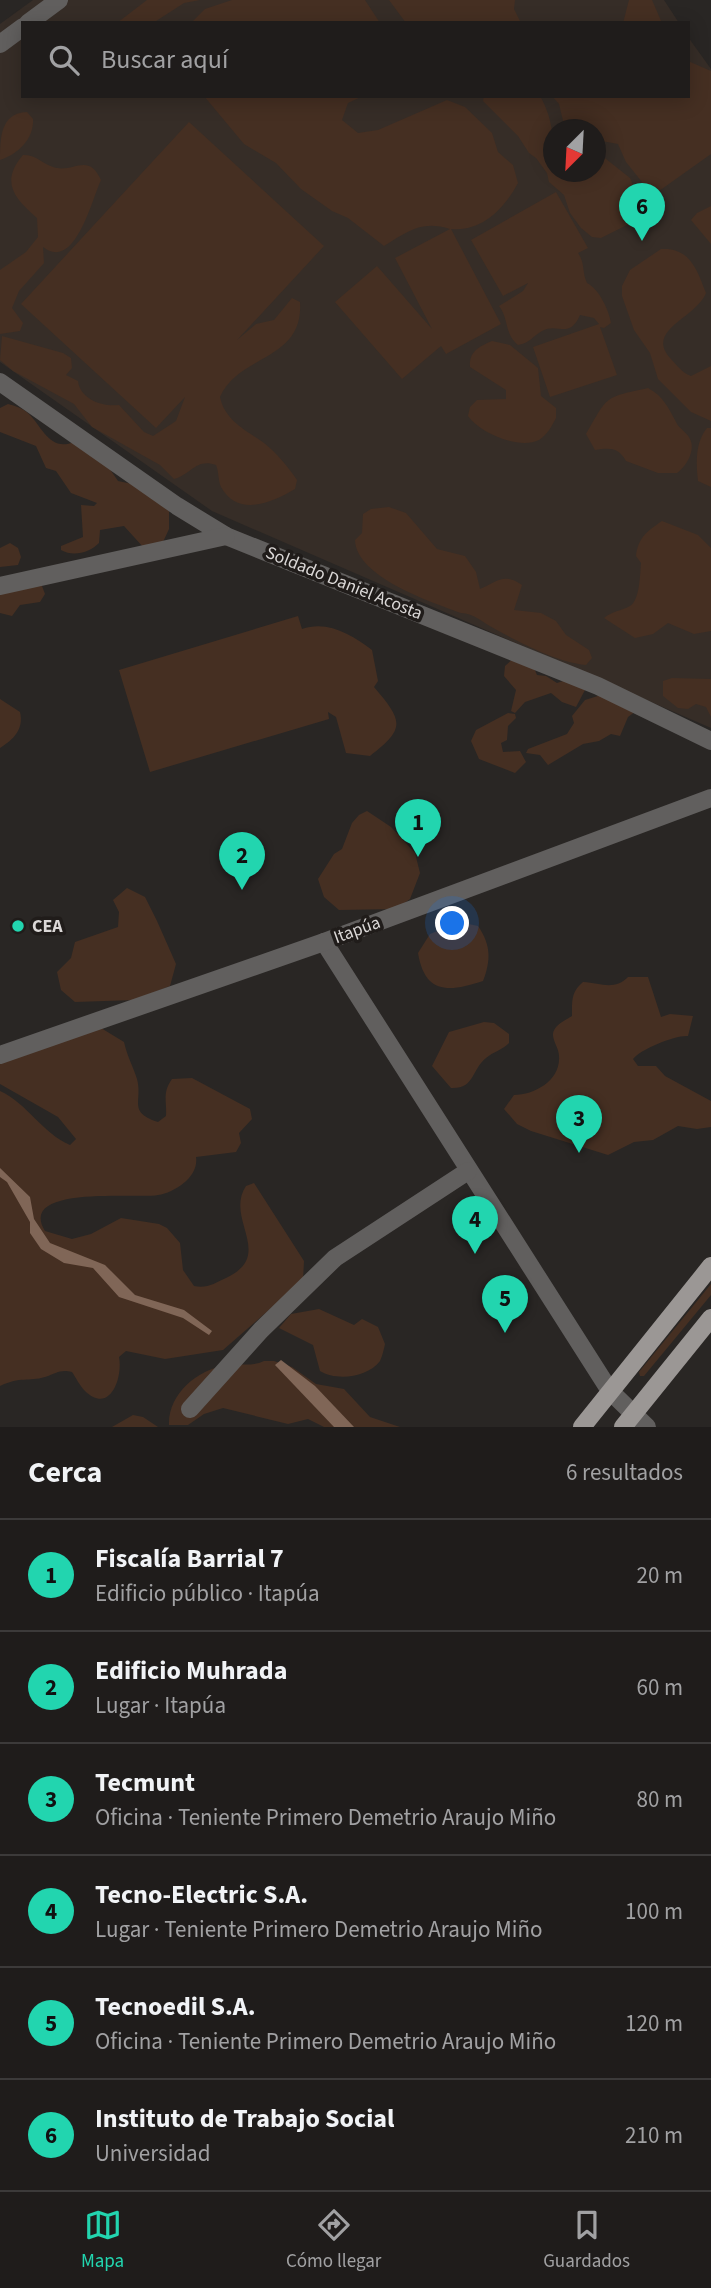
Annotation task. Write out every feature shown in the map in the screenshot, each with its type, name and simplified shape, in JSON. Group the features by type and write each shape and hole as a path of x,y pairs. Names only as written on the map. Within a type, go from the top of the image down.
{"main road":[{"path":"582,1427 711,1266"},
{"path":"627,1421 711,1318"}],"street":[{"path":"31,21 59,0"},
{"path":"0,44 21,28"},
{"name":"Soldado Daniel Acosta","path":"0,382 177,506 226,536 598,686 711,741"},
{"path":"0,586 226,536"},
{"name":"Itapúa","path":"0,1055 324,942 711,798"},
{"path":"324,942 627,1421 646,1427"},
{"path":"190,1409 261,1330 335,1258 468,1171"}],"shaded area":[{"path":"33,0 664,0 678,21 21,21 21,98 690,98 690,40 711,69 711,728 212,511 0,362 0,24"},
{"path":"147,0 200,0 184,3 156,21 120,21"},
{"path":"232,0 365,0 379,21 193,21 205,9"},
{"path":"389,0 515,0 514,9 520,21 405,21"},
{"path":"629,0 652,0 661,21 624,21"},
{"path":"690,62 711,71 711,154 659,191 650,192 626,162 618,144 606,142 606,119 563,119 559,104 554,98 690,98"},
{"path":"206,98 359,98 348,103 342,120 358,133 378,130 447,100 465,107 492,133 498,152 513,165 518,183 506,202 491,217 473,227 451,229 501,324 446,354 441,346 402,379 335,302 377,266 432,329 395,258 450,229 423,226 384,246 348,218 332,211 301,189 276,163 244,144"},
{"path":"484,98 541,98 550,119 543,119 543,168 518,136 483,101"},
{"path":"27,112 33,119 28,139 19,150 0,160 3,128 11,117"},
{"path":"189,122 324,246 237,340 256,324 274,320 292,298 300,302 298,321 292,336 269,356 241,372 229,383 220,397 231,419 273,451 297,480 295,489 277,499 256,504 246,505 228,497 220,485 216,465 199,465 174,479 160,465 92,427 74,404 13,371 0,360 2,336 63,353 71,358 72,368 66,375 78,381 87,397 106,405 119,405 144,432 153,436 176,421 185,397 156,428 21,304"},
{"path":"23,155 32,156 53,167 85,165 96,171 101,180 81,230 73,242 64,250 54,252 43,247 44,263 19,291 12,308 23,323 20,331 0,334 0,270 26,252 38,237 37,218 16,196 11,182 12,173"},
{"path":"606,159 630,178 642,205 635,221 601,238 592,237 570,213 564,195 549,182 606,182"},
{"path":"556,192 588,248 578,253 587,283 603,300 608,312 611,323 604,328 600,327 617,375 550,397 533,347 599,324 594,318 580,315 572,327 548,329 518,345 511,336 499,306 523,291 528,283 503,296 471,240"},
{"path":"711,206 711,244 691,220 697,213"},
{"path":"661,249 671,249 686,256 695,268 706,293 701,302 668,332 664,348 670,358 691,376 711,366 711,421 691,412 658,379 650,353 634,330 622,296 622,286 630,270"},
{"path":"492,341 510,345 538,368 541,396 556,408 556,418 539,440 521,443 500,438 481,428 468,416 470,407 477,400 506,399 506,390 470,367 475,351"},
{"path":"648,388 665,402 692,443 689,458 677,473 658,473 626,461 620,453 613,450 595,450 586,434 609,400"},
{"path":"8,404 27,412 53,441 59,444 74,442 107,465 118,481 137,485 169,511 169,529 163,542 144,548 124,526 100,530 99,543 86,551 71,553 61,550 61,546 83,537 81,505 94,506 97,503 71,493 56,471 46,468 36,446 0,432 0,408"},
{"path":"707,428 711,428 711,487 698,481 697,474 698,447"},
{"path":"389,507 406,513 437,549 465,556 476,572 480,589 505,579 522,585 514,610 541,613 556,621 566,635 589,650 592,658 586,665 551,656 474,616 415,595 381,576 359,553 355,540 362,533 363,514 371,509"},
{"path":"662,521 698,535 711,548 711,631 694,634 668,623 653,634 635,638 604,618 633,603 640,580 641,563 636,556 639,544 648,532"},
{"path":"10,543 18,548 21,557 18,565 0,567 0,548"},
{"path":"42,586 45,594 40,602 20,605 12,616 0,613 0,587"},
{"path":"298,616 302,629 321,626 339,630 372,650 378,681 374,687 395,716 395,731 390,738 370,756 346,753 336,717 328,712 329,719 150,772 119,670"},
{"path":"516,656 534,668 537,675 546,676 557,683 566,680 585,690 576,707 562,702 551,693 525,702 515,713 511,711 516,690 504,676 505,666"},
{"path":"672,678 711,679 711,717 706,707 696,704 688,709 678,708 663,696 663,681"},
{"path":"601,695 636,711 628,717 620,736 611,734 599,741 583,744 548,765 540,755 526,753 528,749 567,734 574,723 572,716 585,700"},
{"path":"0,699 20,712 21,724 10,741 0,748"},
{"path":"508,713 515,714 516,718 508,726 507,740 501,743 503,752 520,751 526,762 515,773 479,759 471,741 476,730"},
{"path":"367,811 391,827 415,853 420,873 410,899 396,909 339,910 324,897 318,879 334,854 342,849 352,823"},
{"path":"127,888 145,897 176,964 170,986 135,1000 75,1002 61,990 57,972 71,958 75,942 118,927 119,912 113,900"},
{"path":"459,922 478,926 482,933 488,953 486,973 483,981 471,985 440,987 426,977 418,953 430,934"},
{"path":"628,977 648,977 661,1017 670,1014 693,1016 688,1036 659,1043 633,1059 638,1066 656,1066 665,1076 711,1101 711,1127 697,1129 678,1126 653,1140 634,1142 608,1155 531,1131 517,1124 504,1109 514,1095 538,1089 556,1072 559,1056 553,1037 554,1031 560,1023 572,1016 572,1001 576,989 583,982 612,985"},
{"path":"484,1022 494,1023 509,1034 509,1043 486,1058 469,1082 451,1088 432,1066 449,1032"},
{"path":"101,1028 124,1042 137,1079 139,1110 148,1118 158,1122 166,1116 166,1093 172,1079 192,1078 250,1109 252,1119 239,1133 241,1143 236,1152 196,1157 194,1171 179,1187 158,1195 63,1200 48,1206 41,1216 45,1231 72,1239 91,1234 121,1218 159,1224 167,1228 180,1243 183,1270 194,1286 207,1286 240,1269 247,1259 248,1247 241,1198 246,1186 254,1183 304,1261 303,1280 223,1350 165,1359 126,1351 119,1357 119,1375 113,1391 101,1399 85,1391 72,1372 68,1371 0,1386 0,1091 19,1103 60,1140 70,1145 76,1139 58,1117 0,1084 0,1055"},
{"path":"0,1168 30,1197 34,1219 50,1243 105,1265 135,1295 184,1310 212,1331 209,1335 183,1318 119,1297 93,1268 64,1263 41,1249 30,1233 30,1222 7,1182 0,1177"},
{"path":"711,1284 711,1295 644,1376 640,1376 639,1372"},
{"path":"319,1309 354,1325 362,1319 378,1327 385,1344 380,1361 367,1371 351,1376 334,1376 320,1371 313,1345 279,1328 291,1314"},
{"path":"281,1360 315,1386 354,1427 334,1427 275,1365"},
{"path":"264,1361 292,1367 316,1384 344,1389 370,1417 400,1427 324,1427 308,1419 288,1424 223,1408 204,1414 188,1425 169,1425 173,1403 186,1385 195,1378 226,1365"},
{"path":"133,1415 143,1417 158,1427 112,1427"}],"place":[{"name":"Instituto de Trabajo Social","path":"642,241"},
{"name":"Fiscalía Barrial 7","path":"418,857"},
{"name":"Edificio Muhrada","path":"242,890"},
{"name":"CEA","path":"18,926"},
{"name":"Tecmunt","path":"579,1153"},
{"name":"Tecno-Electric S.A.","path":"475,1254"},
{"name":"Tecnoedil S.A.","path":"505,1333"}]}
